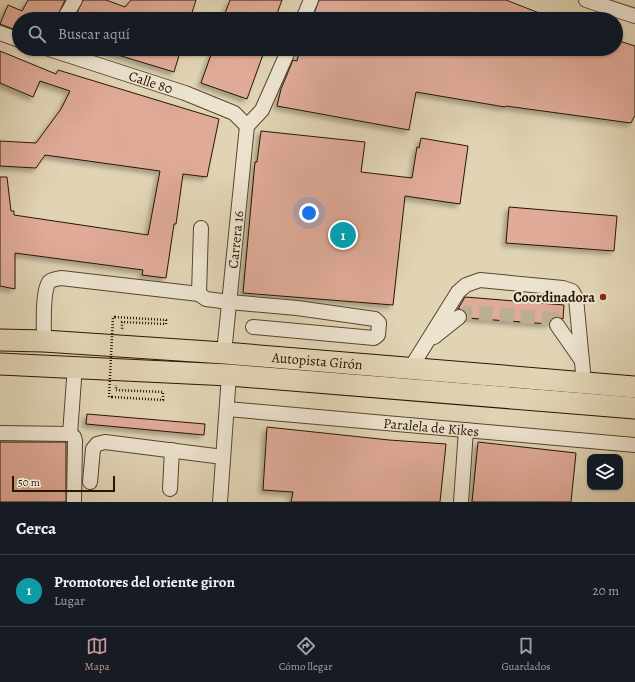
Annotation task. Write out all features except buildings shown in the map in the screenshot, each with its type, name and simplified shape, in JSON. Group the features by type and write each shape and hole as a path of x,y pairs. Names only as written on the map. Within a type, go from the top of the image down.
{"highway":[{"name":"Autopista Girón","path":"0,340 44,341 224,353 635,387"},
{"name":"Autopista Girón","path":"0,364 74,366 229,375 635,408"}],"street":[{"path":"68,12 75,0"},
{"path":"306,12 311,0"},
{"path":"586,0 623,12"},
{"path":"623,12 635,16"},
{"path":"0,32 12,37"},
{"name":"Calle 80","path":"71,56 185,93 234,113 247,126"},
{"path":"247,126 262,110 287,56"},
{"name":"Carrera 16","path":"224,353 247,126"},
{"path":"199,294 201,228"},
{"path":"44,341 45,296 49,282 61,278 199,294 206,299 229,302 297,308 375,318 379,323 378,335 374,338 254,327"},
{"path":"410,369 458,292 466,285 480,280 564,288 572,291 576,298 584,382"},
{"path":"294,330 297,308"},
{"path":"426,343 459,317"},
{"path":"557,325 582,361"},
{"path":"70,434 74,366"},
{"path":"220,502 229,375"},
{"name":"Paralela de Kikes","path":"227,409 635,445"},
{"path":"461,502 466,430"},
{"path":"0,433 70,434 74,437 74,502"},
{"path":"90,482 93,449 97,444 105,442 223,457"},
{"path":"170,489 172,450"}],"path":[{"path":"116,384 116,390 163,392 162,400 109,397 113,317 166,320 166,324 122,322 122,329 129,329"}],"tunnel":[{"path":"459,317 466,313 496,314 553,319 557,325"}],"place":[{"name":"Promotores del oriente giron","path":"343,235"},
{"name":"Coordinadora","path":"603,297"}]}
